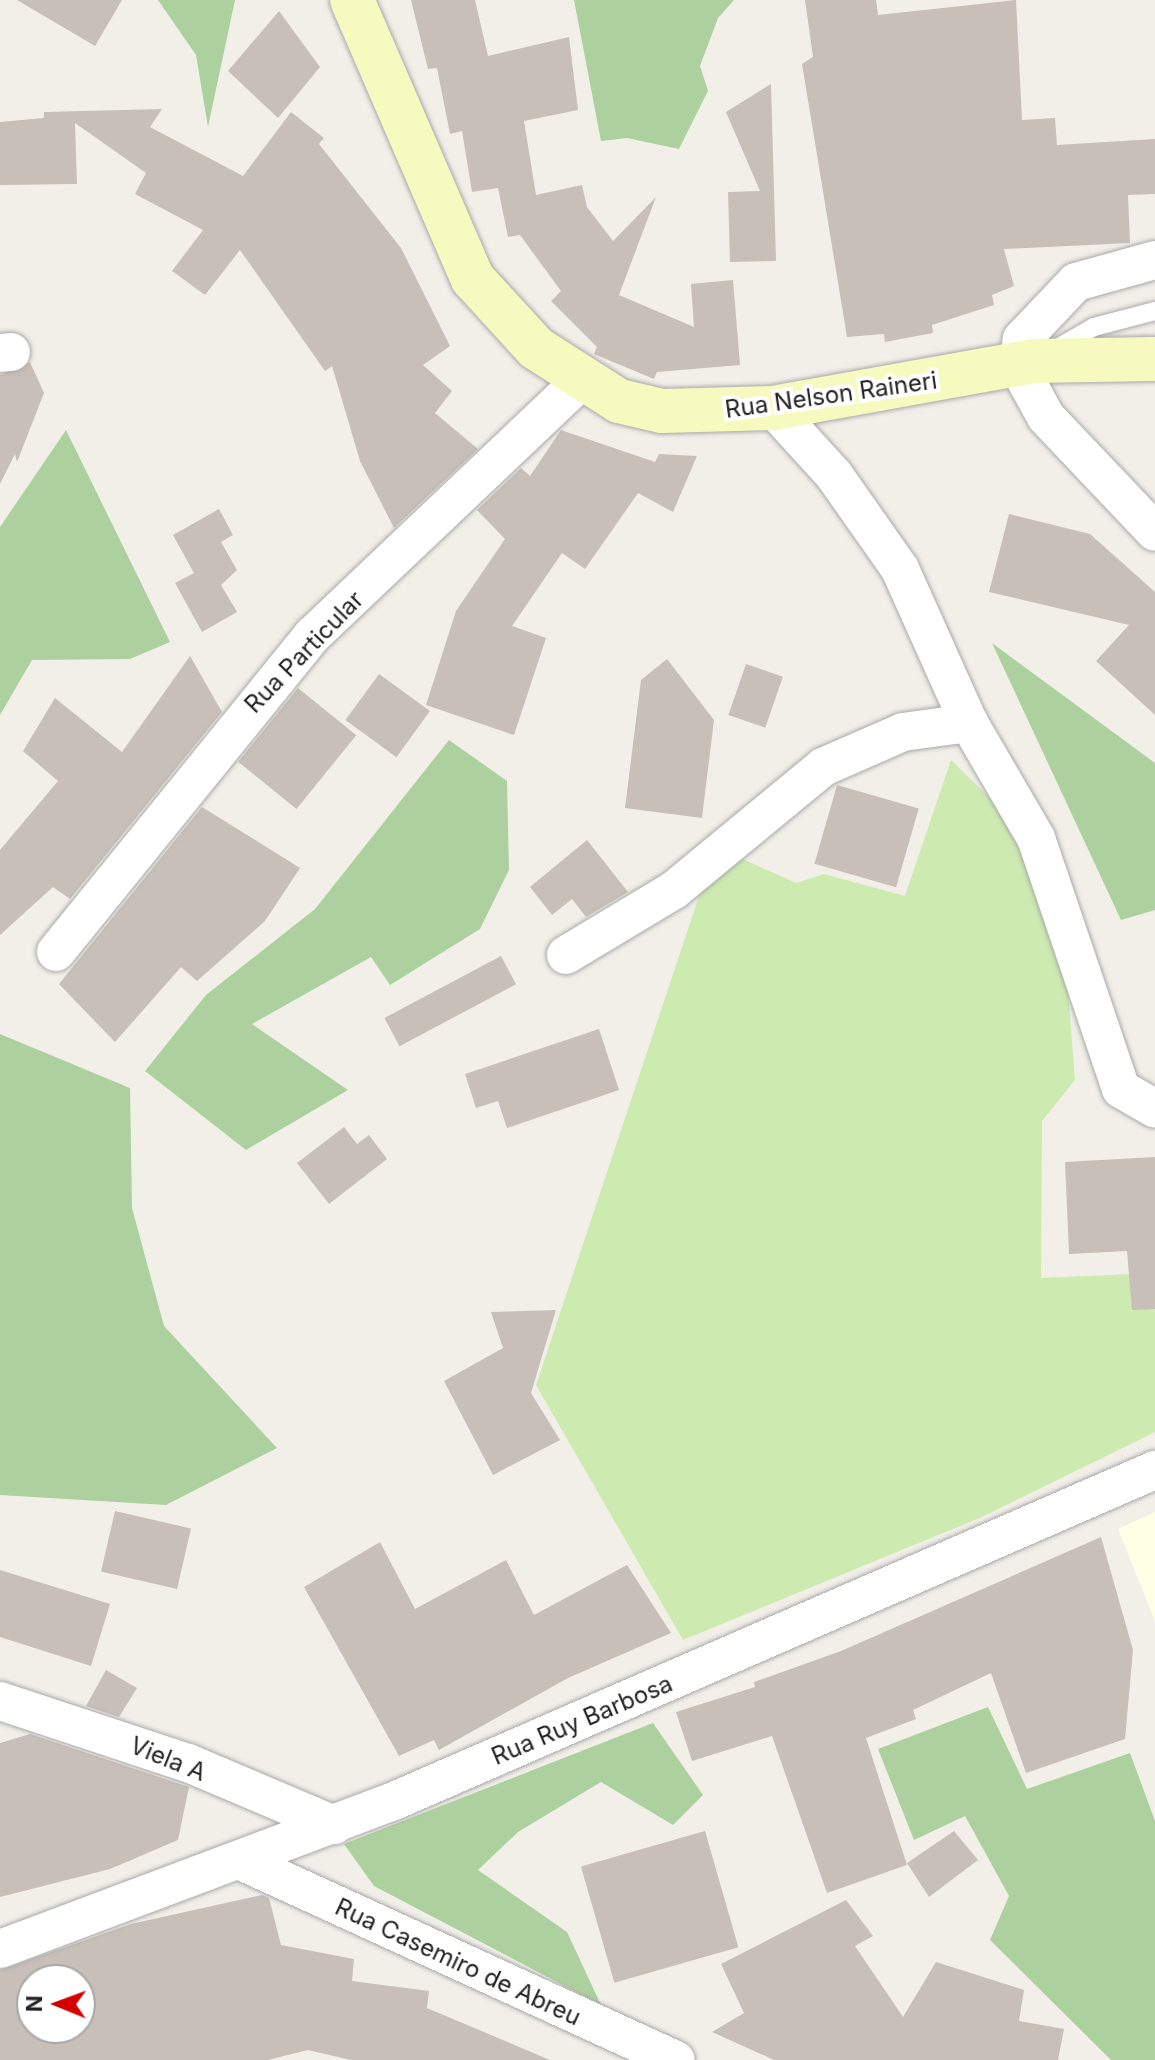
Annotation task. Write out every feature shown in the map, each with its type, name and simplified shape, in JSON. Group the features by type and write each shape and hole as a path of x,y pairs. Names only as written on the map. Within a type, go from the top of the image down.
{"main road":[{"name":"Rua Nelson Raineri","path":"352,0 473,279 536,348 619,401 662,411 773,408 1027,364 1155,359"}],"street":[{"path":"1155,260 1076,282 1022,339 1027,364 1046,417 1155,532"},
{"name":"Rua Particular","path":"56,952 313,635 582,380"},
{"path":"773,408 834,475 900,569 969,723 1036,838 1066,909 1121,1089 1155,1109"},
{"path":"566,955 674,890 823,767 903,732 969,723"},
{"name":"Rua Ruy Barbosa","path":"0,1949 334,1825 1155,1470"},
{"name":"Viela A","path":"0,1701 188,1763 334,1825"},
{"name":"Rua Casemiro de Abreu","path":"241,1861 676,2060"}],"lane":[{"path":"1027,364 1094,327 1155,311"}],"shaded area":[{"path":"1155,1512 1155,1621 1118,1529"}],"green space":[{"path":"158,0 235,0 208,127 196,55"},
{"path":"574,0 734,0 718,18 700,66 708,91 679,149 627,138 601,141"},
{"path":"66,430 170,642 130,659 32,660 0,715 0,527"},
{"path":"992,643 1155,763 1155,910 1121,920"},
{"path":"449,740 507,781 509,870 480,929 390,985 371,957 252,1024 348,1090 246,1150 145,1071 206,995 315,909"},
{"path":"951,760 1000,808 1036,877 1068,990 1075,1080 1042,1121 1041,1278 1155,1273 1155,1432 982,1517 683,1640 536,1385 703,884 736,856 796,883 824,874 905,896"},
{"path":"0,1034 130,1088 132,1208 164,1326 277,1448 166,1505 0,1495"},
{"path":"988,1707 1027,1789 1130,1753 1155,1821 1155,2060 1111,2060 990,1940 1009,1896 965,1816 914,1840 878,1749"},
{"path":"653,1723 703,1795 673,1825 601,1782 518,1832 478,1870 567,1932 601,2005 374,1886 344,1844"}],"building":[{"path":"17,0 122,0 95,46"},
{"path":"411,0 475,0 488,56 569,37 578,110 524,121 536,195 582,185 587,207 613,241 656,197 619,295 694,327 691,284 733,280 740,365 657,372 654,379 594,354 597,347 551,301 561,291 520,235 508,237 498,188 472,192 462,131 450,134 437,68 428,69"},
{"path":"805,0 876,0 878,15 1016,0 1022,120 1055,118 1057,145 1155,139 1155,194 1128,195 1130,243 1004,249 1014,286 992,295 994,305 932,325 933,333 885,342 884,334 847,337 802,64 813,57"},
{"path":"279,11 320,67 278,118 228,71"},
{"path":"771,84 776,261 730,262 728,192 760,191 726,112"},
{"path":"162,109 150,127 243,176 291,112 324,138 319,144 401,248 450,346 423,365 452,391 435,413 478,449 394,528 360,461 332,366 325,371 240,250 205,295 172,271 203,230 135,194 146,173 75,123 77,184 0,185 0,122 44,118 44,112"},
{"path":"30,362 44,393 17,462 15,454 0,484 0,375"},
{"path":"561,430 655,462 659,454 697,456 673,512 638,493 585,569 562,553 512,626 546,638 514,735 426,705 456,611 505,539 477,510 521,468 530,476"},
{"path":"219,509 233,535 221,542 237,570 221,585 237,612 202,632 175,583 194,573 173,535"},
{"path":"1009,514 1090,534 1155,592 1155,715 1096,661 1129,625 989,592"},
{"path":"190,656 222,712 70,899 53,887 0,935 0,850 58,781 23,751 55,698 122,752"},
{"path":"667,659 714,720 702,818 625,808 641,680"},
{"path":"746,664 783,677 765,728 728,715"},
{"path":"379,674 430,711 396,757 345,720"},
{"path":"298,688 356,735 297,809 238,762"},
{"path":"837,785 919,808 896,887 814,864"},
{"path":"202,807 300,868 265,921 197,981 181,967 115,1042 59,984"},
{"path":"587,840 628,892 586,917 572,899 552,915 530,887"},
{"path":"501,956 516,984 399,1046 384,1018"},
{"path":"599,1029 619,1090 507,1128 498,1101 476,1108 465,1074"},
{"path":"344,1127 357,1144 369,1135 387,1159 329,1204 297,1163"},
{"path":"1155,1157 1155,1309 1132,1310 1127,1251 1069,1254 1065,1162"},
{"path":"556,1310 531,1393 560,1440 493,1475 444,1381 503,1348 491,1312"},
{"path":"115,1511 191,1529 177,1589 101,1571"},
{"path":"1101,1537 1133,1650 1125,1739 1026,1773 991,1673 913,1710 916,1719 866,1738 907,1865 827,1893 772,1736 692,1761 676,1712 755,1687 754,1682 841,1651"},
{"path":"380,1542 415,1609 506,1560 534,1615 627,1565 671,1633 568,1678 439,1750 434,1740 399,1756 304,1587"},
{"path":"0,1570 110,1604 91,1666 0,1637"},
{"path":"106,1670 137,1688 119,1717 86,1706"},
{"path":"30,1734 189,1787 178,1840 110,1869 0,1897 0,1743"},
{"path":"705,1831 738,1947 614,1983 581,1867"},
{"path":"954,1831 978,1860 929,1897 907,1863"},
{"path":"262,1895 269,1898 281,1945 354,1959 352,1981 429,1991 427,2008 550,2060 351,2060 308,2050 268,2060 0,2060 0,1970 16,1964 16,2044 96,2044 96,1964 17,1964 131,1924"},
{"path":"846,1900 873,1936 855,1946 903,2017 936,1962 1024,1990 1019,2021 1064,2029 1058,2060 774,2060 712,2032 744,2013 721,1964"}]}
